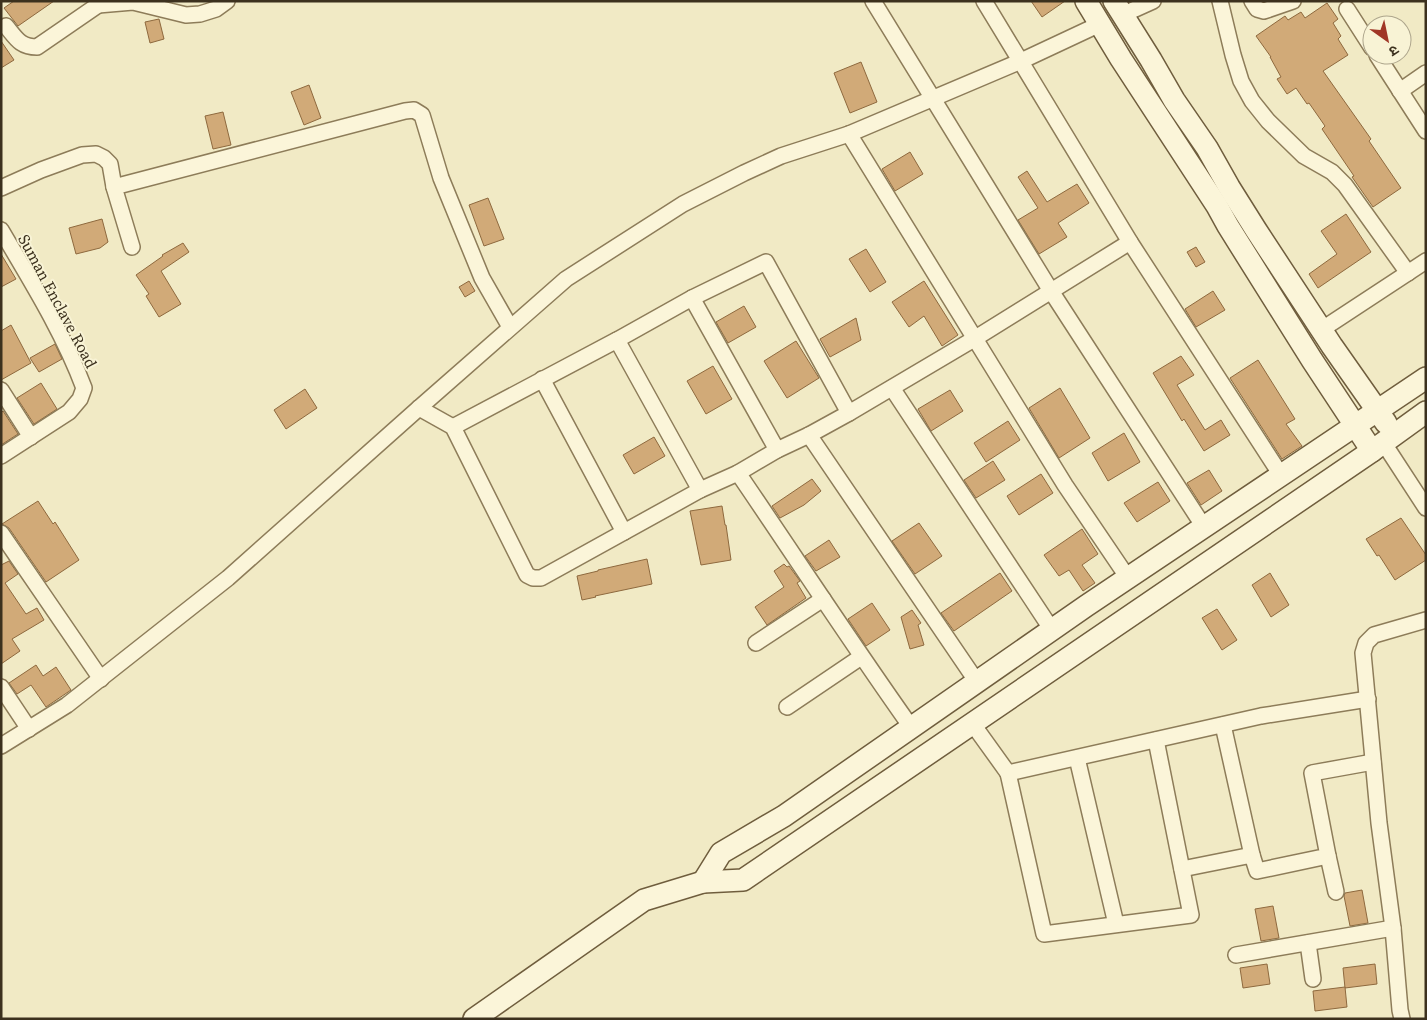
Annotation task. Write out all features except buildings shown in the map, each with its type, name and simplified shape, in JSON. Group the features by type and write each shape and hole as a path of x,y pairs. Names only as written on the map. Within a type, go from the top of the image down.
{"street":[{"path":"3,24 20,42 29,47 37,47 97,3 133,2 186,15 200,14 216,9 227,1"},
{"path":"873,1 1052,291 1204,527"},
{"path":"984,1 1130,242 1281,475"},
{"path":"1086,1 1217,206 1280,310 1355,425 1383,442"},
{"path":"1,746 67,705 228,578 566,279 683,204 744,172 781,156 849,134 1021,61 1100,24 1118,8 1153,1"},
{"path":"1220,1 1233,55 1242,81 1252,101 1268,121 1304,156 1332,172 1345,185 1408,273"},
{"path":"1252,1 1257,9 1264,11 1293,1"},
{"path":"1118,8 1174,100 1207,148 1256,230 1321,330 1378,411 1383,442 1426,508"},
{"path":"1346,9 1362,33"},
{"path":"1383,65 1426,131"},
{"path":"1400,91 1426,73"},
{"path":"114,187 396,113 414,110 422,115 441,178 482,278 510,328"},
{"path":"849,134 974,340 1065,485 1128,578"},
{"path":"1,188 41,170 82,155 96,154 110,164 114,187 132,248"},
{"name":"Suman Enclave Road","path":"1,230 60,335 73,360 84,388 80,399 69,412 31,437"},
{"path":"419,408 453,427 527,575 533,578 541,578 700,490 738,473 777,450 849,413 974,340 1130,242"},
{"path":"1321,330 1426,261"},
{"path":"453,427 692,298 766,262 849,413"},
{"path":"692,298 777,450"},
{"path":"617,340 700,490"},
{"path":"703,882 721,853 784,816 1128,578 1426,378"},
{"path":"542,379 624,532"},
{"path":"892,388 1052,630"},
{"path":"1,390 31,437 1,456"},
{"path":"474,1019 644,900 703,882 743,880 1426,412"},
{"path":"809,435 977,682"},
{"path":"738,473 911,727"},
{"path":"1,533 100,678"},
{"path":"756,643 823,598"},
{"path":"1402,1019 1393,928 1379,823 1363,653 1366,643 1374,635 1426,620"},
{"path":"788,707 861,656"},
{"path":"1,687 30,729"},
{"path":"1008,773 1261,716 1368,699"},
{"path":"972,723 1008,773 1044,934 1191,915 1156,740"},
{"path":"1223,725 1257,871 1328,856"},
{"path":"1077,758 1116,924"},
{"path":"1336,892 1312,773 1373,762"},
{"path":"1182,869 1252,854"},
{"path":"1236,955 1393,928"},
{"path":"1308,943 1313,979"}]}
